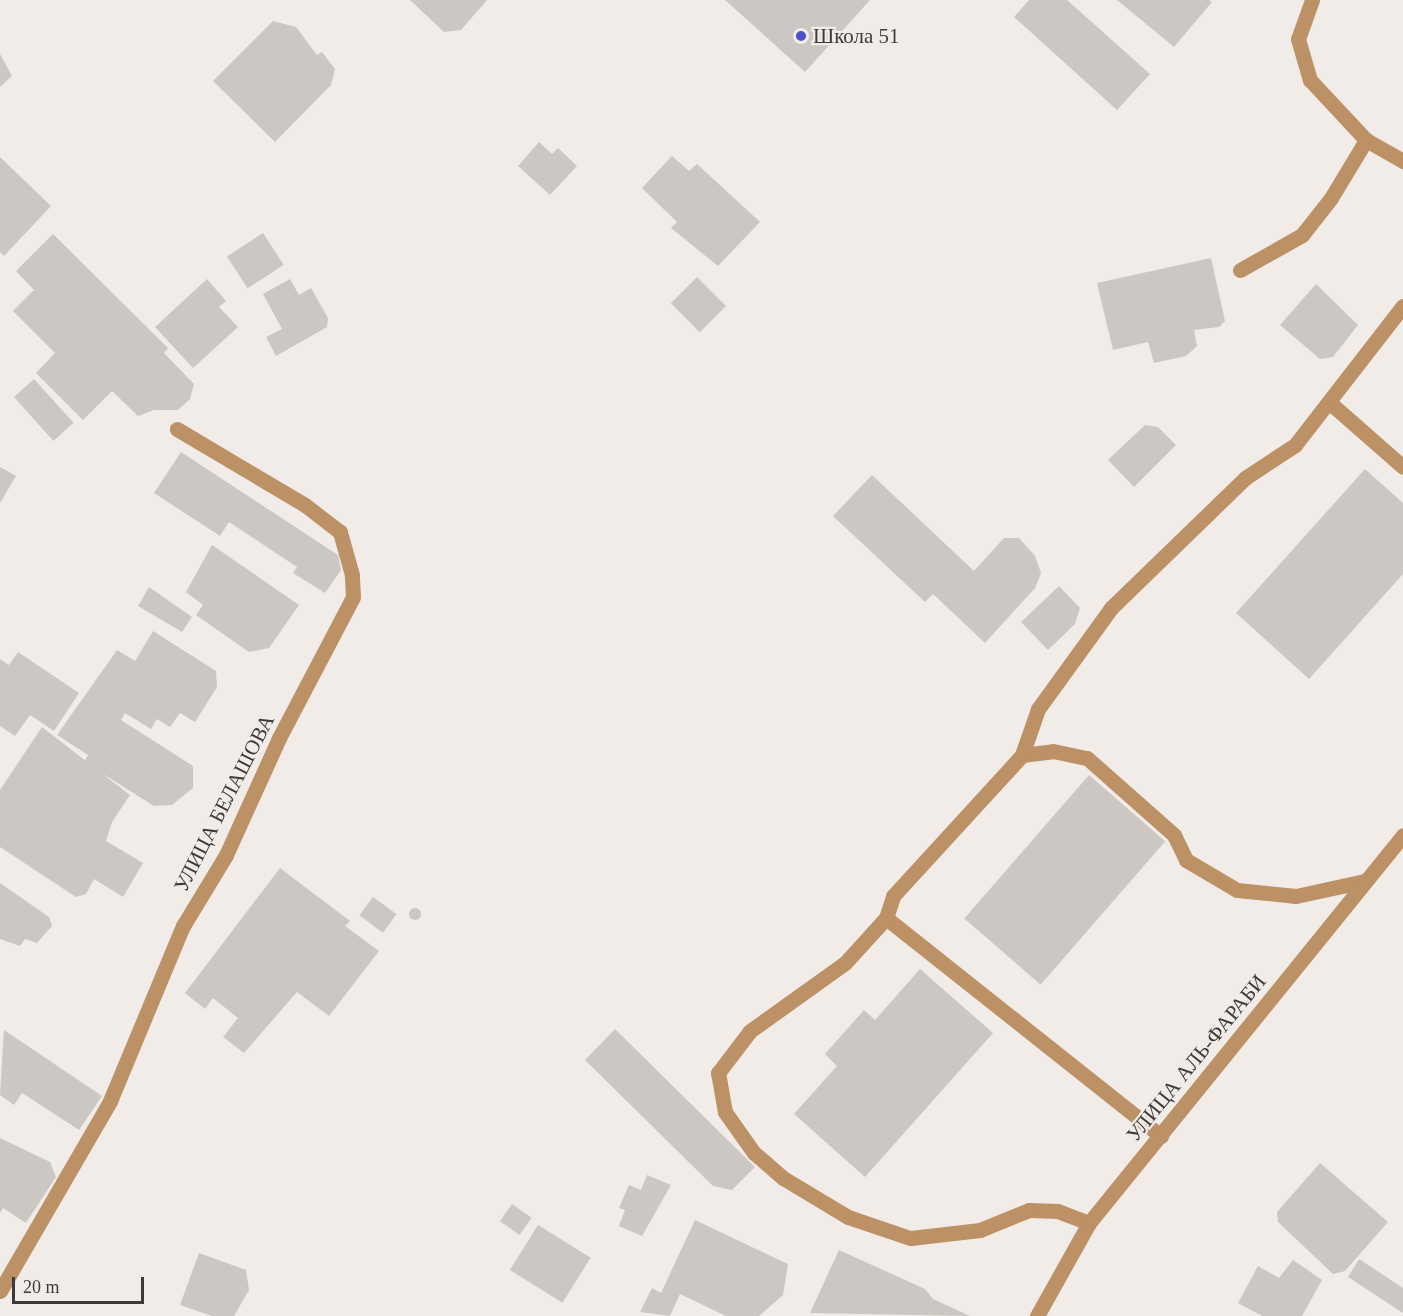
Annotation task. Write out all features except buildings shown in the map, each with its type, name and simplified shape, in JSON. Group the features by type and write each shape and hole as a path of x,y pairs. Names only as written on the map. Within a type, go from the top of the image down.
{"street":[{"path":"1312,0 1298,39 1310,80 1365,140 1403,161"},
{"path":"1240,270 1302,235 1331,198 1365,140"},
{"path":"1089,1223 1058,1211 1029,1210 980,1230 910,1238 848,1217 783,1178 736,1132 720,1094 718,1073 750,1031 845,963 886,918 893,896 1022,755 1038,709 1111,608 1245,478 1295,445 1403,306"},
{"path":"1329,402 1403,467"},
{"name":"УЛИЦА БЕЛАШОВА","path":"0,1291 110,1101 183,926 226,855 279,738 353,597 352,575 340,532 305,505 177,429"},
{"path":"1022,755 1053,752 1087,758 1174,835 1186,860 1237,890 1296,896 1365,881"},
{"name":"УЛИЦА АЛЬ-ФАРАБИ","path":"1037,1316 1089,1223 1403,835"},
{"path":"886,918 1161,1136"}],"place":[{"name":"Школа 51","path":"801,36"}]}
